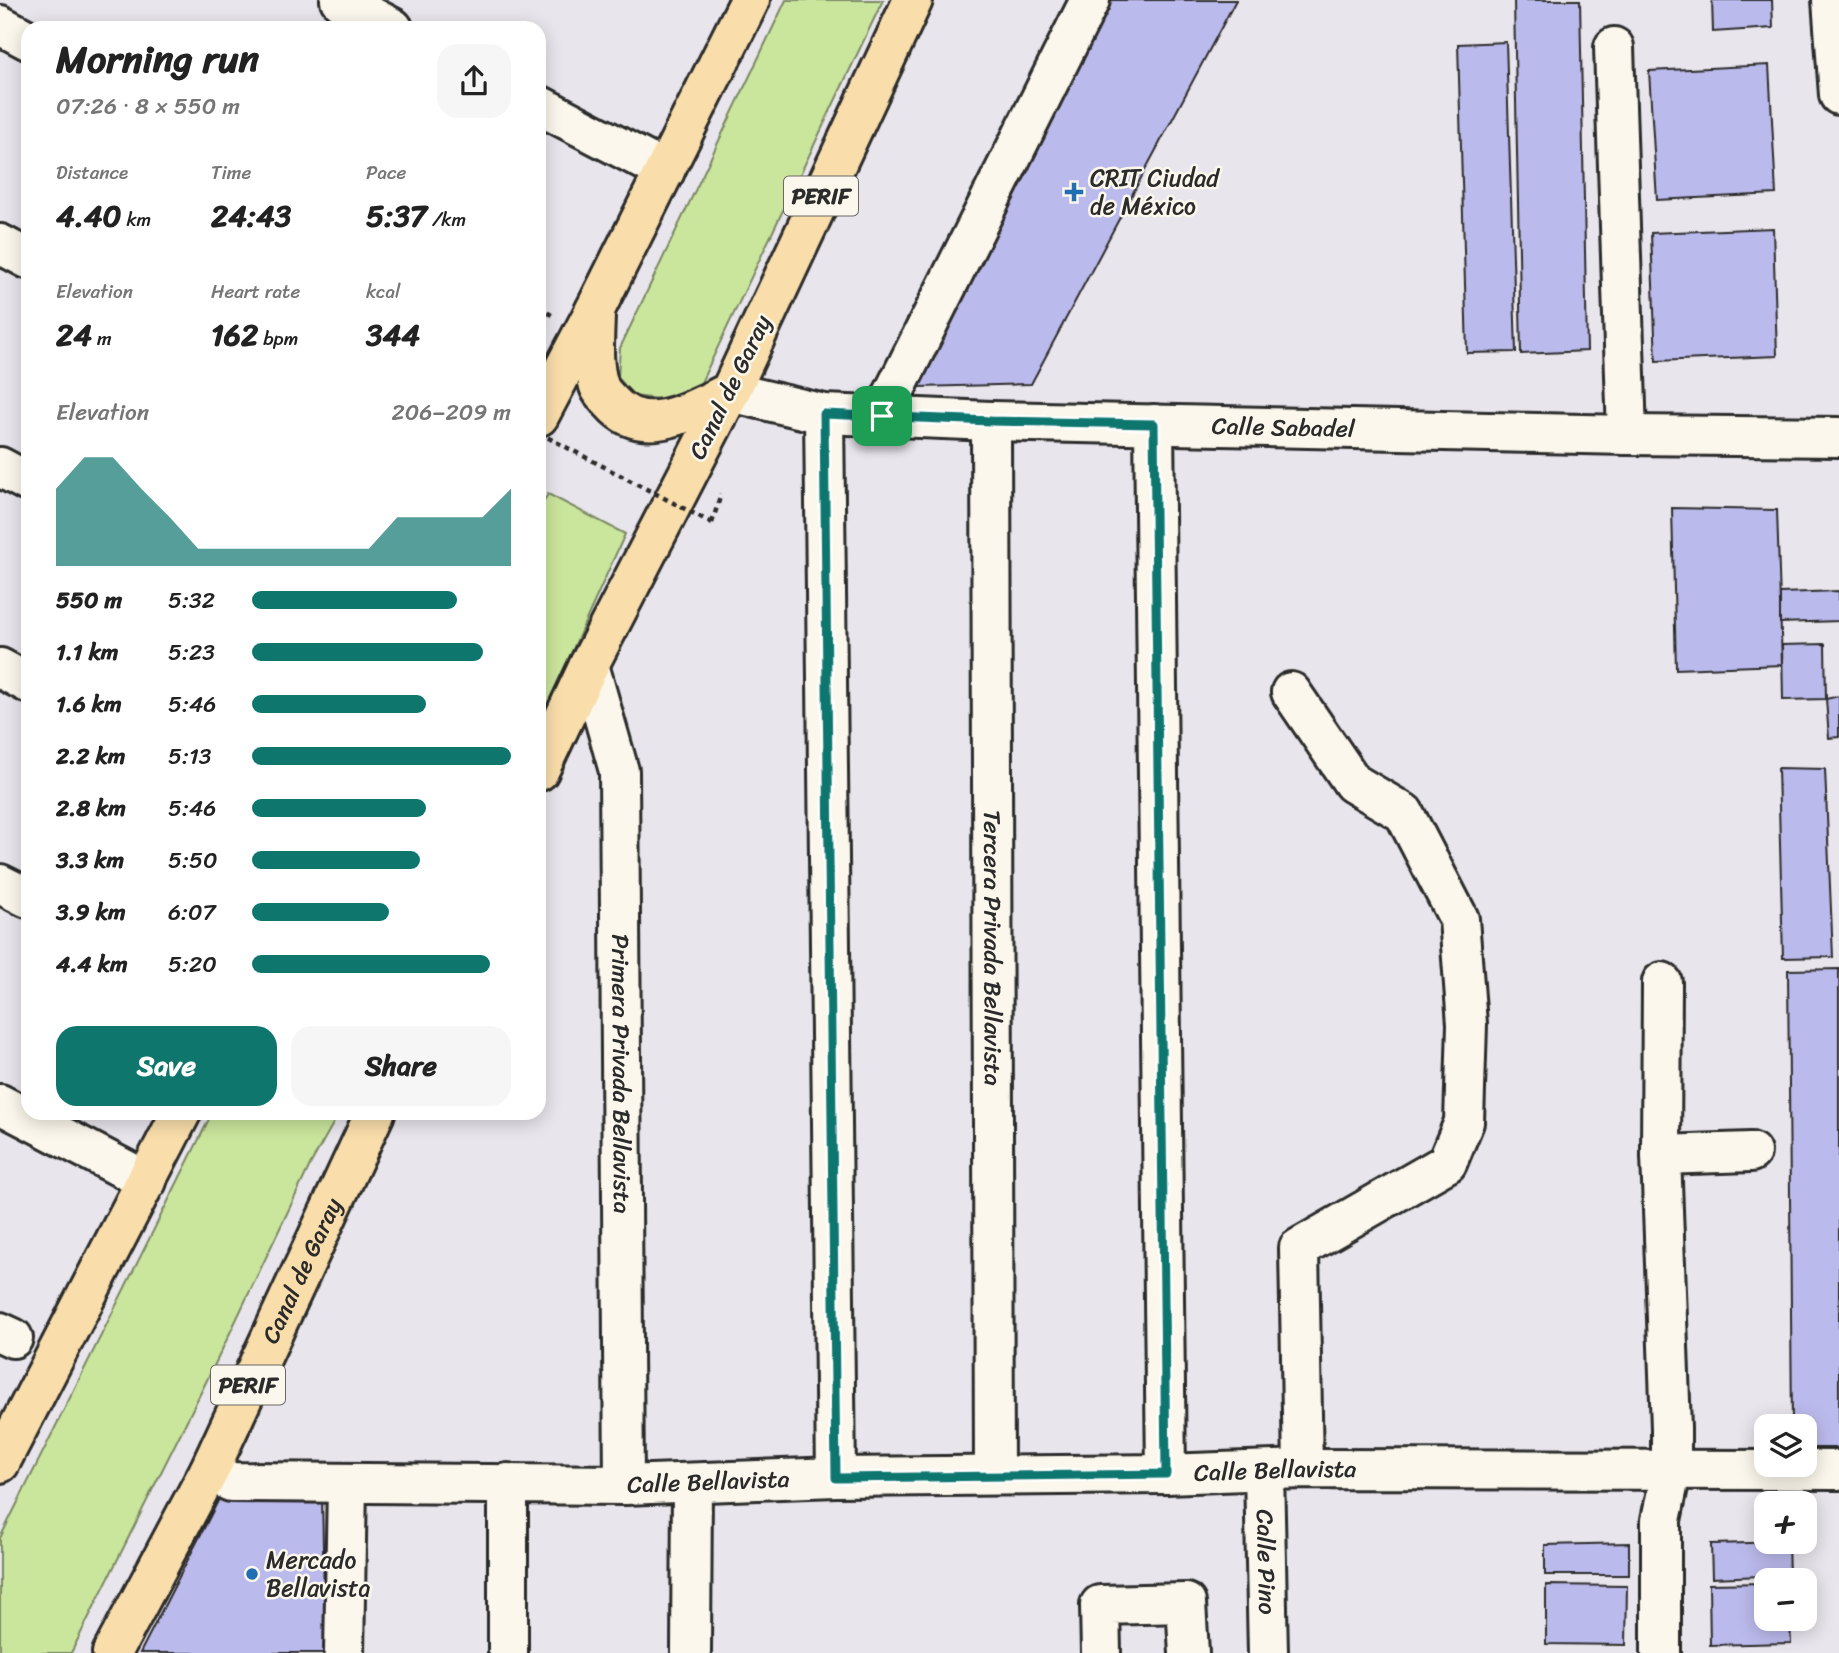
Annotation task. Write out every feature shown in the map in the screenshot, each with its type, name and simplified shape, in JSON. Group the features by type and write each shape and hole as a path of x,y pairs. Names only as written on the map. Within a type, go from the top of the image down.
{"main road":[{"path":"546,403 750,0"},
{"name":"Canal de Garay","path":"546,756 589,666 730,392 913,0"},
{"path":"595,310 594,351 599,389 622,415 653,421 684,414 730,392"},
{"path":"0,1464 177,1120"},
{"name":"Canal de Garay","path":"112,1653 220,1476 373,1120"}],"street":[{"path":"340,0 380,21"},
{"path":"882,416 1090,0"},
{"path":"1832,0 1839,95"},
{"path":"0,25 21,36"},
{"path":"1614,47 1626,435"},
{"path":"546,109 665,171"},
{"path":"0,244 21,255"},
{"name":"Calle Sabadel","path":"730,392 824,414 991,421 1626,435 1839,436"},
{"path":"824,414 836,1478"},
{"name":"Tercera Privada Bellavista","path":"991,421 994,1475"},
{"path":"1154,424 1166,1474"},
{"path":"0,467 21,478"},
{"name":"Primera Privada Bellavista","path":"589,666 619,771 624,1485"},
{"path":"0,668 21,679"},
{"path":"1291,692 1353,783 1405,813 1459,919 1467,1024 1464,1122 1447,1163 1299,1248 1303,1469"},
{"path":"0,884 21,894"},
{"path":"1661,982 1661,1155 1671,1472 1661,1520 1661,1653"},
{"path":"0,1104 21,1115"},
{"path":"30,1120 146,1181"},
{"path":"1661,1155 1751,1152"},
{"name":"Calle Bellavista","path":"220,1476 346,1484 624,1485 1303,1469 1671,1472 1839,1470"},
{"name":"Calle Pino","path":"1264,1471 1268,1653"},
{"path":"508,1483 508,1653"},
{"path":"691,1653 692,1483"},
{"path":"344,1653 346,1484"},
{"path":"1101,1653 1100,1605 1186,1603 1189,1653"}],"path":[{"path":"546,437 712,523"}],"green space":[{"path":"786,0 883,0 697,391 669,400 633,396 618,377 620,348"},
{"path":"548,494 625,534 546,709"},
{"path":"209,1120 335,1120 311,1163 218,1358 71,1653 0,1653 0,1538"}],"building":[{"name":"CRIT Ciudad de México","path":"1109,0 1236,0 1031,384 919,387"},
{"path":"1514,0 1580,0 1587,351 1521,354"},
{"path":"1712,0 1772,0 1773,28 1713,32"},
{"path":"1506,42 1516,352 1467,353 1458,44"},
{"path":"1769,65 1776,194 1657,200 1649,71"},
{"path":"1773,228 1777,356 1656,361 1651,233"},
{"path":"1672,508 1777,510 1782,665 1676,669"},
{"path":"1839,591 1839,621 1780,623 1780,593"},
{"path":"1825,644 1826,699 1783,700 1782,645"},
{"path":"1839,696 1839,737 1829,738 1826,699"},
{"path":"1778,768 1825,769 1833,957 1783,958"},
{"path":"1839,969 1839,1448 1817,1448 1817,1414 1792,1414 1788,970"},
{"name":"Mercado Bellavista","path":"221,1495 322,1495 325,1653 140,1653"},
{"path":"1629,1543 1629,1575 1545,1575 1545,1545"},
{"path":"1754,1543 1754,1554 1788,1554 1789,1568 1754,1568 1754,1576 1712,1578 1711,1544"},
{"path":"1754,1583 1754,1631 1790,1631 1791,1643 1710,1645 1709,1584"},
{"path":"1546,1585 1627,1586 1626,1645 1546,1644"}],"place":[{"name":"CRIT Ciudad de México","path":"1074,192"},
{"name":"Mercado Bellavista","path":"252,1574"}],"route":[{"path":"824,414 882,416 1154,424 1166,1474 836,1478 824,414"}]}
